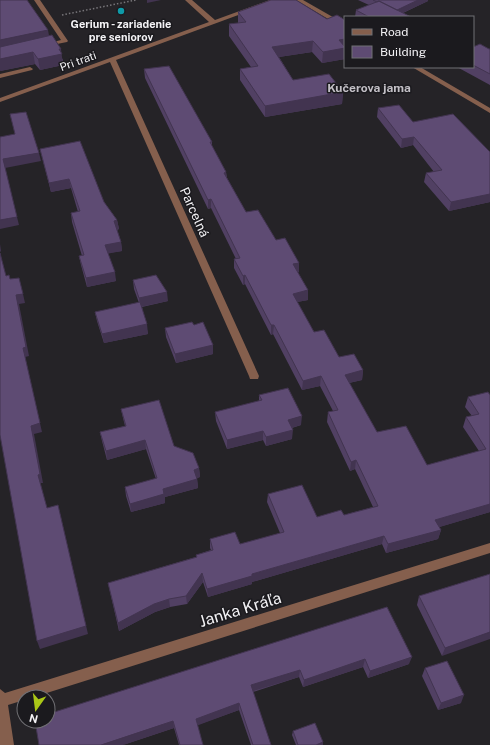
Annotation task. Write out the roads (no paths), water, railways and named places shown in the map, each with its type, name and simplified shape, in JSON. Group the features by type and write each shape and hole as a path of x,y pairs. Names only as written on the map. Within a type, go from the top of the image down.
{"street":[{"path":"36,47 66,41 37,0"},
{"path":"188,0 208,19 214,22"},
{"name":"Pri trati","path":"0,100 276,0"},
{"path":"299,0 344,26"},
{"name":"Parcelná","path":"112,59 254,376"},
{"path":"416,68 490,112"},
{"path":"0,76 30,69"},
{"name":"Janka Kráľa","path":"0,700 490,548"},
{"path":"0,700 7,745"}],"place":[{"name":"Gerium - zariadenie pre seniorov","path":"121,11"}],"district":[{"name":"Kučerova jama","path":"369,88"}]}
